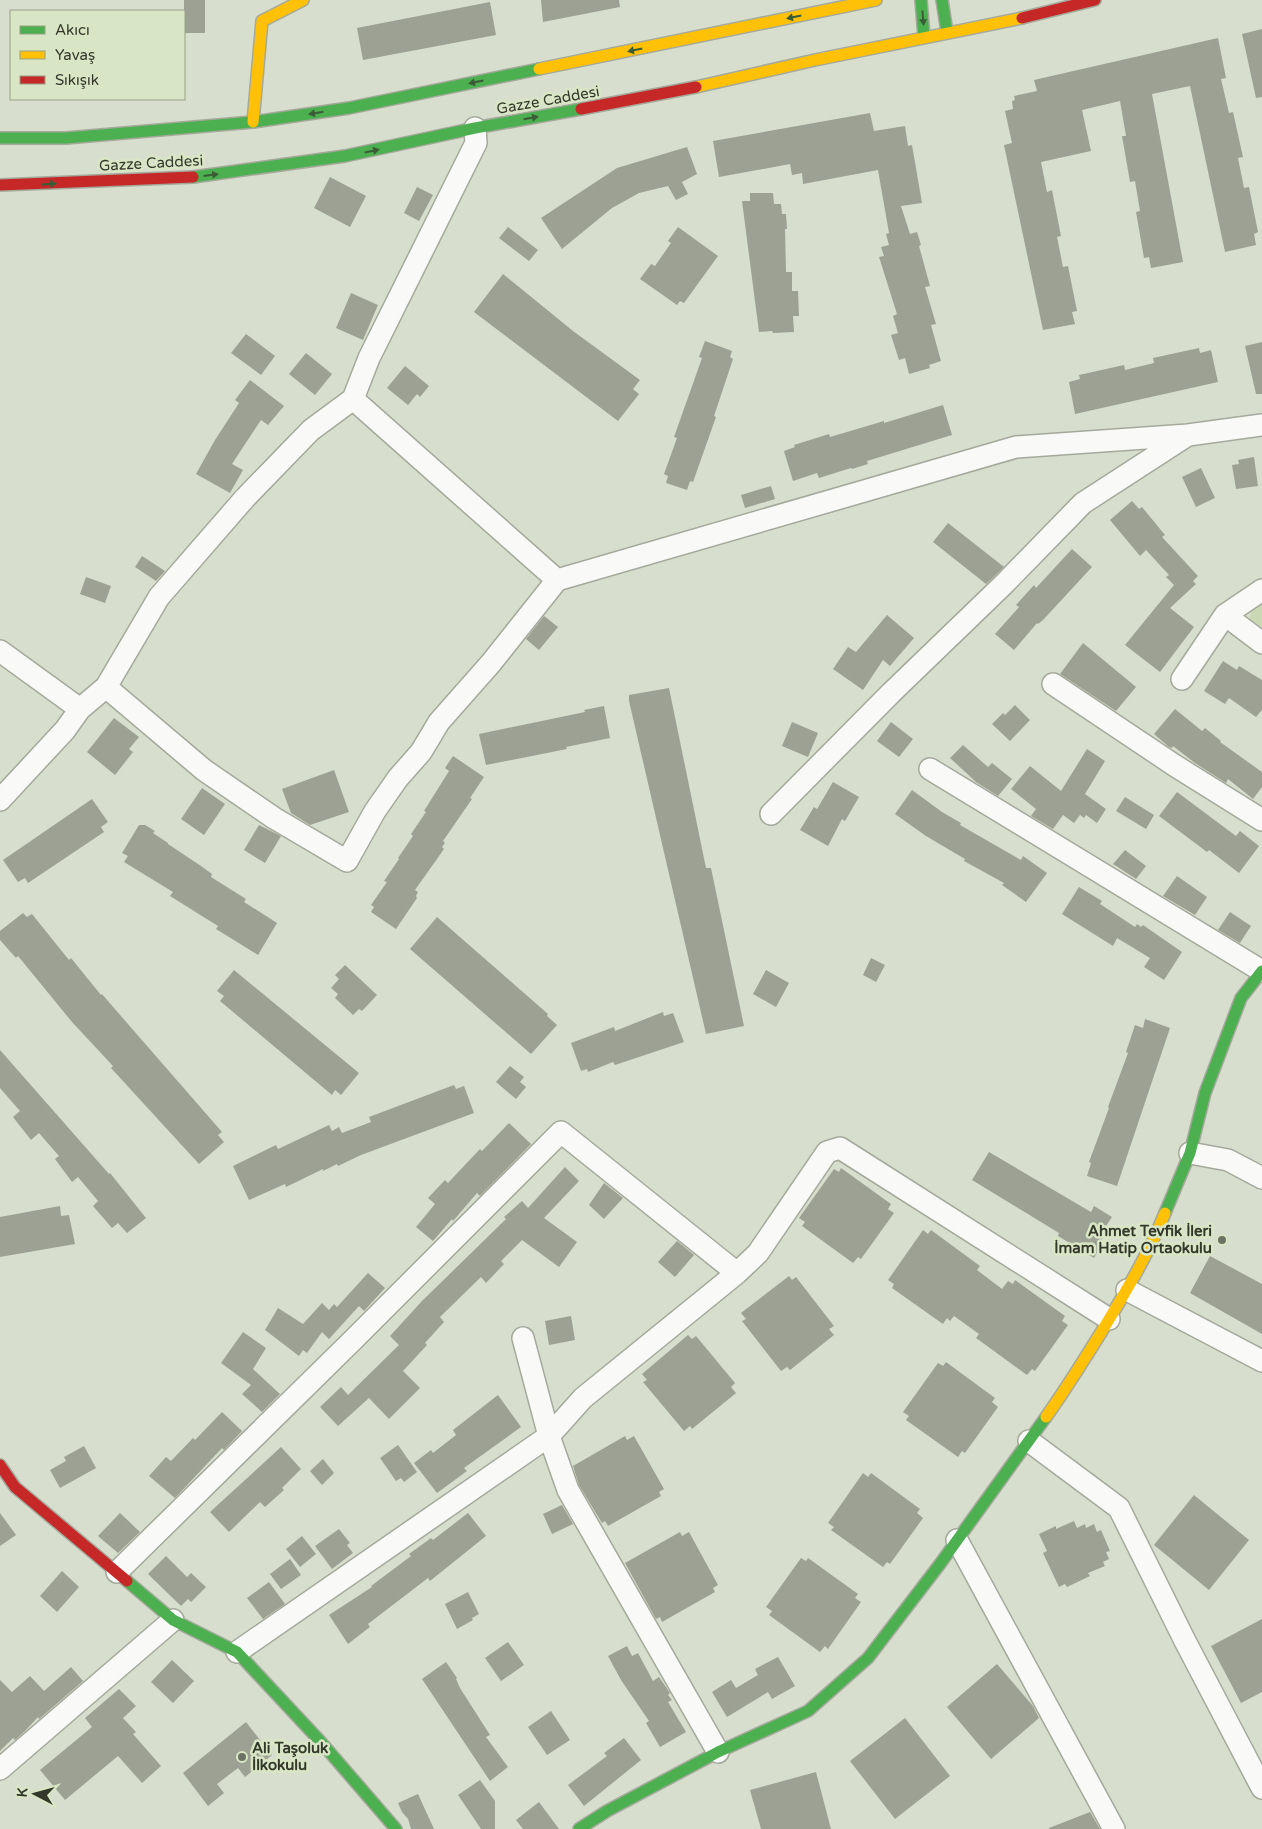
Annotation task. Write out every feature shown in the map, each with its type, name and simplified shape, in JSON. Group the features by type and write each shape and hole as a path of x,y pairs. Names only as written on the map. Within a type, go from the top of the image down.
{"main road":[{"path":"253,122 262,22 302,0"},
{"path":"822,12 841,0"},
{"name":"Gazze Caddesi","path":"0,138 66,138 253,122 349,108 876,0"},
{"path":"921,0 924,37"},
{"path":"942,0 947,32"},
{"name":"Gazze Caddesi","path":"0,185 204,176 346,156 475,128 708,85 815,60 1021,18 1095,0"},
{"path":"8,197 23,185"},
{"path":"579,1829 607,1811 718,1752 808,1711 868,1658 957,1540 1064,1392 1127,1290 1157,1233 1190,1153 1204,1093 1241,998 1262,971"},
{"path":"0,1465 15,1487 173,1620 237,1652 320,1741 396,1829"}],"street":[{"path":"0,800 65,730 80,709 106,688 159,596 245,498 312,430 353,400 369,358 476,143 475,128"},
{"path":"353,400 556,580"},
{"path":"106,688 204,770 274,818 347,861 375,811 398,778 422,752 438,722 491,663 556,580 1016,447 1188,435 1262,424"},
{"path":"771,814 1083,503 1188,435"},
{"path":"1182,679 1225,615 1262,590"},
{"path":"1225,615 1262,643"},
{"path":"0,651 80,709"},
{"path":"1053,684 1174,765 1262,820"},
{"path":"930,768 1262,971"},
{"path":"117,1572 561,1132 737,1273"},
{"path":"237,1652 549,1436 583,1398 737,1273 758,1253 827,1152 840,1148 1109,1319"},
{"path":"1190,1153 1228,1160 1262,1178"},
{"path":"1127,1290 1262,1361"},
{"path":"523,1338 549,1436 568,1490 718,1752"},
{"path":"1029,1441 1119,1508 1185,1641 1262,1788"},
{"path":"957,1540 1114,1829"},
{"path":"0,1769 173,1620"}],"green space":[{"path":"1262,604 1262,632 1250,622 1250,615 1255,607"}],"building":[{"path":"184,0 205,0 205,33 185,33"},
{"path":"541,0 619,0 620,7 543,22"},
{"path":"490,2 496,35 363,60 357,28"},
{"path":"1262,29 1262,97 1256,98 1242,34"},
{"path":"1218,38 1226,78 1221,79 1229,113 1233,112 1243,157 1238,158 1244,188 1249,187 1258,232 1254,234 1256,245 1225,252 1190,86 1152,94 1183,262 1151,268 1149,257 1144,258 1136,212 1140,211 1135,181 1130,182 1122,136 1126,136 1120,101 1082,110 1091,151 1041,162 1047,192 1052,190 1061,236 1057,237 1063,267 1068,266 1077,311 1072,312 1075,324 1043,330 1004,145 1012,143 1005,111 1013,109 1012,101 1015,100 1014,96 1037,91 1034,80"},
{"path":"870,113 874,131 905,126 908,146 912,145 922,203 901,206 910,234 917,232 921,245 919,246 930,286 925,287 936,324 931,325 941,361 929,365 930,368 909,374 905,358 899,360 891,335 898,333 893,316 897,314 879,257 884,256 881,247 889,245 886,234 889,233 878,170 803,184 802,173 792,175 790,164 719,177 713,141"},
{"path":"687,147 697,174 682,182 688,194 676,200 668,186 639,193 612,208 562,249 541,218 617,168"},
{"path":"330,177 366,196 350,227 314,208"},
{"path":"417,187 433,195 419,221 404,213"},
{"path":"750,193 773,193 774,204 781,204 782,214 786,214 786,272 792,272 792,291 798,291 799,316 793,316 794,332 759,332 742,201 750,201"},
{"path":"508,227 538,250 529,261 499,238"},
{"path":"678,227 718,256 684,303 680,301 677,305 640,279 651,264 655,266 671,243 668,241"},
{"path":"503,274 573,331 640,380 633,389 639,394 618,421 474,312"},
{"path":"351,293 378,305 363,340 336,328"},
{"path":"246,334 275,356 261,375 231,353"},
{"path":"705,341 732,351 730,357 733,359 714,416 716,417 693,482 690,481 687,490 666,483 668,476 664,474 677,438 674,437 702,358 699,357"},
{"path":"1262,342 1262,394 1256,394 1245,346"},
{"path":"1199,348 1200,353 1211,350 1218,382 1075,414 1069,382 1080,379 1079,375 1124,365 1125,370 1154,363 1153,358"},
{"path":"306,353 332,374 315,395 289,374"},
{"path":"405,366 429,386 420,397 417,394 408,405 387,388"},
{"path":"250,380 284,406 268,425 261,420 232,464 243,470 230,493 196,474 239,403 235,400"},
{"path":"943,405 952,435 867,461 868,464 852,469 819,478 817,473 793,481 784,451 795,447 794,445 829,434 830,437 884,421 884,423"},
{"path":"1254,457 1258,486 1236,489 1232,465 1239,464 1238,460"},
{"path":"1201,468 1215,498 1196,507 1182,477"},
{"path":"771,486 775,499 745,508 741,495"},
{"path":"1132,501 1139,509 1142,507 1165,535 1162,537 1198,576 1193,581 1196,584 1170,608 1194,627 1160,672 1125,645 1174,585 1166,577 1169,575 1146,550 1140,556 1110,520"},
{"path":"948,523 1004,567 986,584 933,542"},
{"path":"1072,549 1092,567 1043,620 1037,623 1014,650 995,634 1019,607 1016,605 1034,585 1036,588"},
{"path":"142,556 165,571 156,581 135,567"},
{"path":"86,577 111,586 105,603 80,594"},
{"path":"887,615 914,638 890,666 883,660 863,690 833,669 848,647 856,652"},
{"path":"544,616 558,627 539,650 526,639"},
{"path":"1083,643 1136,687 1116,711 1060,674"},
{"path":"1223,661 1237,670 1239,666 1262,680 1262,710 1256,717 1229,698 1225,704 1204,691"},
{"path":"669,688 706,868 711,868 744,1026 706,1034 629,701 629,695"},
{"path":"1015,705 1030,720 1010,741 992,724"},
{"path":"604,706 610,738 566,747 567,749 486,765 479,734 585,712 584,710"},
{"path":"1175,709 1202,731 1205,728 1220,742 1262,772 1262,787 1253,799 1228,779 1226,783 1173,746 1172,748 1169,747 1154,734"},
{"path":"114,718 139,737 129,749 133,752 115,775 87,752"},
{"path":"792,722 818,733 808,757 782,746"},
{"path":"891,722 913,739 899,757 877,741"},
{"path":"963,745 988,767 992,763 1012,779 998,796 976,782 950,758"},
{"path":"1087,749 1105,761 1085,794 1106,809 1097,823 1086,815 1084,818 1080,815 1074,823 1063,815 1053,829 1031,816 1036,809 1011,789 1030,766 1061,791"},
{"path":"453,756 484,777 470,798 472,799 443,841 445,843 442,847 444,849 415,890 418,892 417,898 396,929 371,912 374,907 371,905 387,882 384,881 413,836 411,834 449,771 445,768"},
{"path":"334,770 349,812 310,825 291,813 282,789"},
{"path":"833,782 859,797 845,821 842,819 828,846 800,830 814,807 817,809"},
{"path":"202,788 225,804 204,835 181,819"},
{"path":"912,790 961,823 960,825 1021,860 1023,856 1047,873 1026,902 1002,885 1004,883 964,861 965,859 926,836 895,814"},
{"path":"1177,792 1236,836 1240,831 1259,846 1239,873 1159,816"},
{"path":"1125,797 1154,815 1146,829 1116,811"},
{"path":"92,799 108,822 101,827 104,832 28,883 25,878 18,882 3,860"},
{"path":"139,825 145,825 155,831 153,833 212,874 211,877 246,899 244,902 277,923 258,955 216,929 218,926 170,896 173,892 124,862 128,856 122,853"},
{"path":"259,825 281,836 265,863 244,850"},
{"path":"1125,850 1146,866 1136,879 1113,864"},
{"path":"1177,876 1207,897 1195,915 1163,896"},
{"path":"1079,887 1102,901 1100,904 1135,927 1137,924 1141,927 1143,925 1182,952 1164,980 1144,967 1150,958 1117,938 1113,946 1062,914"},
{"path":"1230,912 1251,926 1240,943 1218,930"},
{"path":"23,913 27,917 32,914 69,960 71,958 101,995 222,1132 218,1135 224,1142 199,1164 111,1068 113,1066 72,1022 18,956 16,958 0,940 0,931"},
{"path":"437,917 548,1014 547,1016 557,1025 531,1054 410,949"},
{"path":"871,958 885,965 876,982 863,975"},
{"path":"345,965 377,995 362,1011 359,1009 353,1015 335,998 338,994 331,988 339,979 335,975"},
{"path":"234,970 359,1073 341,1095 335,1090 332,1095 220,1001 224,996 217,991"},
{"path":"766,970 789,983 776,1007 753,994"},
{"path":"663,1012 664,1016 673,1013 684,1042 615,1065 613,1062 588,1072 587,1069 581,1071 571,1043 614,1027 615,1031"},
{"path":"1145,1019 1170,1028 1117,1186 1087,1176 1091,1163 1089,1162 1128,1053 1126,1052 1135,1025 1143,1028"},
{"path":"0,1050 110,1173 146,1218 127,1233 118,1223 112,1228 93,1206 98,1201 78,1177 72,1182 55,1159 59,1156 39,1133 31,1140 13,1117 20,1111 0,1088"},
{"path":"510,1066 524,1077 520,1082 526,1087 516,1099 496,1082"},
{"path":"454,1085 456,1089 464,1086 474,1113 361,1155 338,1166 337,1164 323,1171 323,1169 286,1187 285,1184 249,1200 233,1166 276,1145 278,1149 329,1125 332,1131 339,1127 342,1133 371,1122 369,1117"},
{"path":"509,1123 531,1144 480,1196 477,1193 433,1241 416,1227 435,1204 428,1198 445,1180 448,1183 480,1149 482,1151"},
{"path":"989,1152 1091,1212 1094,1206 1112,1217 1106,1226 1109,1228 1094,1258 1058,1236 1059,1233 972,1180"},
{"path":"565,1167 579,1181 544,1218 577,1242 559,1267 522,1240 501,1261 504,1264 486,1283 481,1277 440,1317 444,1322 425,1343 427,1345 403,1371 420,1388 389,1419 369,1398 338,1426 320,1407 341,1387 348,1395 399,1345 390,1336 422,1301 506,1219 504,1217 522,1201 528,1208"},
{"path":"841,1168 891,1204 888,1209 894,1213 861,1259 858,1257 853,1263 802,1226 805,1222 799,1218 834,1169 839,1172"},
{"path":"604,1183 623,1198 604,1219 589,1205"},
{"path":"60,1206 61,1216 69,1215 75,1244 0,1257 0,1217"},
{"path":"923,1230 928,1234 931,1230 980,1266 977,1270 1002,1289 1008,1281 1013,1284 1015,1280 1065,1316 1062,1321 1068,1325 1035,1371 1032,1369 1027,1375 976,1338 979,1334 954,1316 950,1321 947,1318 943,1324 892,1288 894,1284 888,1280"},
{"path":"677,1241 694,1255 675,1277 658,1262"},
{"path":"1210,1256 1262,1284 1262,1334 1190,1293"},
{"path":"368,1273 385,1288 364,1311 359,1306 329,1339 322,1332 307,1353 303,1350 299,1356 265,1330 278,1308 303,1324 322,1303 329,1310 334,1304 337,1307"},
{"path":"789,1276 792,1280 796,1277 834,1326 829,1329 834,1335 790,1370 787,1367 781,1371 742,1321 746,1319 741,1313"},
{"path":"571,1316 575,1340 549,1345 545,1321"},
{"path":"243,1332 266,1348 253,1369 280,1394 262,1412 242,1394 251,1385 221,1363"},
{"path":"688,1335 692,1339 696,1336 735,1383 731,1387 736,1393 692,1429 690,1426 684,1431 643,1382 647,1380 642,1374"},
{"path":"946,1362 995,1398 992,1402 998,1407 965,1453 962,1451 958,1457 906,1420 909,1416 903,1412 938,1363 943,1366"},
{"path":"498,1395 521,1427 464,1468 467,1471 437,1493 414,1463 431,1450 433,1453 456,1435 453,1430"},
{"path":"222,1412 242,1431 224,1450 222,1448 175,1498 149,1476 166,1457 171,1461 193,1438 195,1440"},
{"path":"625,1436 627,1440 634,1436 664,1489 659,1492 661,1496 608,1526 605,1521 602,1523 579,1485 573,1466"},
{"path":"398,1445 417,1472 404,1482 401,1478 396,1481 380,1458"},
{"path":"84,1446 96,1468 60,1488 50,1470 66,1461 64,1457"},
{"path":"281,1447 301,1469 282,1488 284,1490 265,1507 260,1502 229,1532 210,1512"},
{"path":"323,1459 334,1473 322,1485 310,1471"},
{"path":"863,1473 868,1477 871,1473 920,1509 917,1513 923,1518 890,1564 887,1562 883,1567 831,1530 834,1527 828,1523"},
{"path":"1194,1495 1249,1540 1209,1590 1154,1545"},
{"path":"562,1505 573,1524 552,1534 543,1514"},
{"path":"0,1513 16,1535 0,1546"},
{"path":"120,1513 140,1532 118,1553 98,1536"},
{"path":"468,1513 486,1536 430,1581 428,1578 368,1624 370,1627 348,1644 329,1615 372,1587 411,1556 409,1554 431,1538 433,1540"},
{"path":"1074,1521 1077,1528 1085,1524 1086,1528 1094,1524 1097,1532 1101,1530 1110,1551 1106,1552 1109,1559 1103,1562 1105,1566 1088,1573 1090,1576 1067,1587 1065,1584 1059,1587 1043,1553 1047,1551 1039,1534 1056,1526 1056,1529"},
{"path":"339,1529 350,1543 347,1545 353,1553 332,1569 315,1546"},
{"path":"680,1532 682,1536 689,1532 718,1585 713,1588 715,1592 662,1622 660,1617 656,1619 625,1563"},
{"path":"302,1536 316,1554 300,1567 286,1549"},
{"path":"166,1556 187,1577 191,1573 206,1587 191,1602 188,1599 181,1606 148,1574"},
{"path":"801,1558 806,1561 808,1558 858,1594 855,1598 861,1602 828,1649 825,1646 820,1652 769,1615 772,1611 766,1607"},
{"path":"290,1559 301,1575 281,1589 270,1574"},
{"path":"62,1571 79,1587 57,1612 40,1596"},
{"path":"269,1582 285,1604 263,1619 247,1598"},
{"path":"468,1592 479,1614 472,1618 473,1620 457,1629 445,1604"},
{"path":"1262,1619 1262,1692 1241,1703 1211,1646"},
{"path":"508,1642 524,1665 501,1681 485,1658"},
{"path":"627,1646 632,1656 638,1653 653,1681 659,1677 670,1693 668,1695 672,1700 668,1702 686,1732 660,1747 646,1723 649,1721 621,1680 608,1656"},
{"path":"778,1657 795,1686 772,1699 768,1692 727,1717 712,1692 731,1680 736,1688 758,1675 755,1669"},
{"path":"172,1660 194,1681 173,1703 151,1682"},
{"path":"446,1662 490,1735 486,1737 508,1767 490,1781 422,1679"},
{"path":"997,1664 1033,1706 1039,1718 991,1759 947,1707"},
{"path":"71,1667 83,1681 39,1719 38,1717 15,1740 13,1738 0,1751 0,1680 12,1692 30,1676 44,1691"},
{"path":"119,1689 136,1706 123,1718 136,1732 133,1734 161,1766 142,1783 118,1756 65,1800 40,1770 92,1727 85,1718"},
{"path":"551,1711 570,1740 547,1755 528,1727"},
{"path":"905,1718 950,1776 895,1819 850,1761"},
{"path":"246,1722 272,1755 245,1777 238,1768 217,1784 224,1793 208,1806 183,1773"},
{"path":"624,1738 641,1760 584,1806 568,1785 607,1756 604,1753"},
{"path":"816,1772 831,1829 761,1829 750,1790"},
{"path":"480,1780 495,1801 495,1829 481,1829 458,1795"},
{"path":"418,1794 434,1829 411,1829 408,1819 402,1812 398,1803"},
{"path":"539,1802 559,1829 523,1829 516,1820"},
{"path":"1090,1812 1100,1829 1049,1829 1049,1828"}],"traffic: fast":[{"path":"921,0 924,37"},
{"path":"942,0 947,32"},
{"path":"0,138 66,138 253,122 349,108 539,69"},
{"path":"193,177 345,156 475,128 581,109"},
{"path":"1165,1213 1190,1153 1205,1093 1241,998 1262,971"},
{"path":"579,1829 607,1811 718,1752 808,1711 868,1658 940,1564 1046,1417"},
{"path":"127,1581 173,1620 237,1652 320,1741 396,1829"}],"traffic: slow":[{"path":"253,122 262,21 303,0"},
{"path":"539,69 876,0"},
{"path":"696,87 815,60 1022,18"},
{"path":"1046,1417 1082,1364 1128,1288 1144,1259 1165,1213"}],"traffic: jam":[{"path":"1022,18 1095,0"},
{"path":"581,109 696,87"},
{"path":"0,185 193,177"},
{"path":"0,1465 15,1487 127,1581"}],"place":[{"name":"Ahmet Tevfik İleri İmam Hatip Ortaokulu","path":"1222,1240"},
{"name":"Ali Taşoluk İlkokulu","path":"242,1757"}]}
